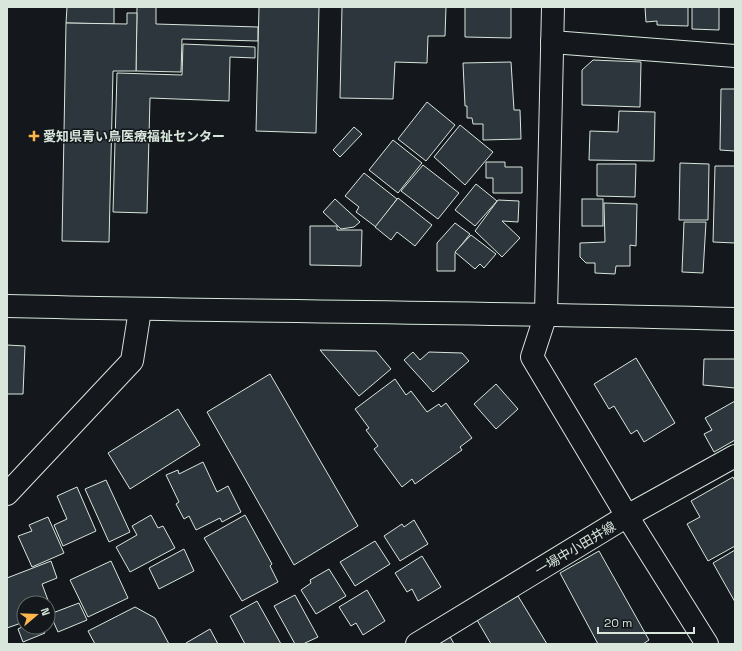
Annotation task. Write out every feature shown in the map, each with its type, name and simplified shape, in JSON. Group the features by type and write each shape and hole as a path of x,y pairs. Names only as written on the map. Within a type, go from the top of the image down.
{"street":[{"path":"553,7 546,314 532,357 627,516 707,644"},
{"path":"552,42 735,56"},
{"path":"7,306 140,310 546,314 735,319"},
{"path":"7,494 132,361 140,310"},
{"name":"一場中小田井線","path":"417,644 627,516 735,456"}],"building":[{"path":"67,7 114,7 114,24 66,23"},
{"path":"137,7 156,7 156,24 258,27 258,41 182,39 181,72 136,71"},
{"path":"259,7 319,7 316,133 256,131"},
{"path":"342,7 446,7 445,36 428,36 427,63 395,62 393,99 340,98"},
{"path":"465,7 511,7 511,38 465,37"},
{"path":"645,7 688,7 688,26 657,25 657,21 646,22"},
{"path":"692,7 719,7 719,30 692,29"},
{"path":"127,13 137,13 136,71 113,71 109,242 62,241 66,23 127,24"},
{"path":"183,44 255,47 255,58 230,57 229,101 150,98 147,213 113,212 117,73 182,75"},
{"path":"593,60 641,62 640,107 582,105 582,70"},
{"path":"511,62 514,110 520,110 521,139 483,140 483,124 473,124 472,118 467,118 463,63"},
{"path":"721,89 735,89 735,151 720,150"},
{"path":"427,102 455,125 426,161 398,139"},
{"path":"619,111 655,112 654,161 589,160 590,131 618,132"},
{"path":"460,125 493,152 465,185 434,157"},
{"path":"354,127 362,134 340,157 333,150"},
{"path":"393,140 422,163 398,193 369,170"},
{"path":"486,162 505,162 505,167 522,167 522,193 493,193 493,178 486,178"},
{"path":"680,163 709,164 708,220 679,220"},
{"path":"597,164 636,164 635,197 597,196"},
{"path":"423,165 459,193 438,219 401,191"},
{"path":"715,166 735,166 735,243 713,242"},
{"path":"364,173 397,199 376,227 356,212 359,207 345,196"},
{"path":"476,184 497,201 475,226 455,210"},
{"path":"398,198 432,225 415,246 397,232 391,240 375,227"},
{"path":"335,199 360,222 354,227 341,229 323,212"},
{"path":"582,199 603,199 603,226 582,226"},
{"path":"498,200 519,201 518,222 502,221 520,238 502,257 475,231"},
{"path":"604,203 637,204 636,246 630,245 630,266 616,266 615,274 595,273 595,263 586,263 580,257 580,243 605,242"},
{"path":"684,222 706,222 703,273 682,272"},
{"path":"455,223 470,234 455,253 455,271 437,271 437,243"},
{"path":"310,226 337,226 337,230 362,230 361,266 310,265"},
{"path":"471,235 496,254 484,268 480,264 475,269 455,252"},
{"path":"7,345 25,346 23,394 7,394"},
{"path":"320,350 376,351 391,369 359,396"},
{"path":"413,352 420,360 429,352 462,353 469,361 433,392 404,360"},
{"path":"636,358 675,423 644,442 637,430 631,434 614,406 609,409 594,384"},
{"path":"704,359 735,359 735,388 703,385"},
{"path":"270,374 358,526 294,565 207,412"},
{"path":"395,379 406,395 411,391 427,412 439,404 441,407 446,403 472,438 460,447 462,450 415,484 412,479 402,487 374,449 378,446 366,430 369,428 355,409"},
{"path":"496,384 518,409 496,429 474,404"},
{"path":"735,401 735,440 714,452 704,434 712,430 705,418"},
{"path":"178,409 200,445 130,489 108,453"},
{"path":"203,462 217,492 228,486 241,512 222,522 220,518 196,530 189,516 184,519 176,504 179,502 166,475 178,470 179,474"},
{"path":"733,477 735,481 735,546 708,561 687,524 700,517 691,501"},
{"path":"106,480 130,532 109,542 85,489"},
{"path":"77,487 96,531 63,546 54,525 67,519 57,496"},
{"path":"151,515 158,528 163,526 175,548 130,572 116,547 137,535 132,526"},
{"path":"245,515 272,564 270,566 278,582 242,601 204,538"},
{"path":"48,517 64,553 32,567 18,536 32,531 29,525"},
{"path":"414,520 428,544 400,561 384,536 402,524 404,527"},
{"path":"375,541 390,564 355,586 340,562"},
{"path":"184,549 194,571 159,589 149,568"},
{"path":"735,550 735,602 713,563"},
{"path":"599,551 649,640 643,644 598,644 560,573"},
{"path":"422,556 441,587 418,601 412,589 407,592 395,573"},
{"path":"51,561 57,578 42,584 46,595 16,595 16,625 7,628 7,578"},
{"path":"111,561 128,598 88,617 70,580"},
{"path":"329,569 346,596 316,614 301,590 311,583 310,580"},
{"path":"367,590 385,621 363,635 356,623 351,626 339,607"},
{"path":"295,595 318,637 303,644 295,644 274,606"},
{"path":"518,596 547,644 491,644 477,620"},
{"path":"257,601 281,644 245,644 230,616"},
{"path":"79,603 87,620 58,632 56,628 56,612"},
{"path":"135,607 155,618 169,644 95,644 88,631"},
{"path":"210,629 218,644 186,643"},
{"path":"447,631 454,644 425,644"},
{"path":"20,635 40,635 23,642"}],"place":[{"name":"愛知県青い鳥医療福祉センター","path":"34,136"}]}
